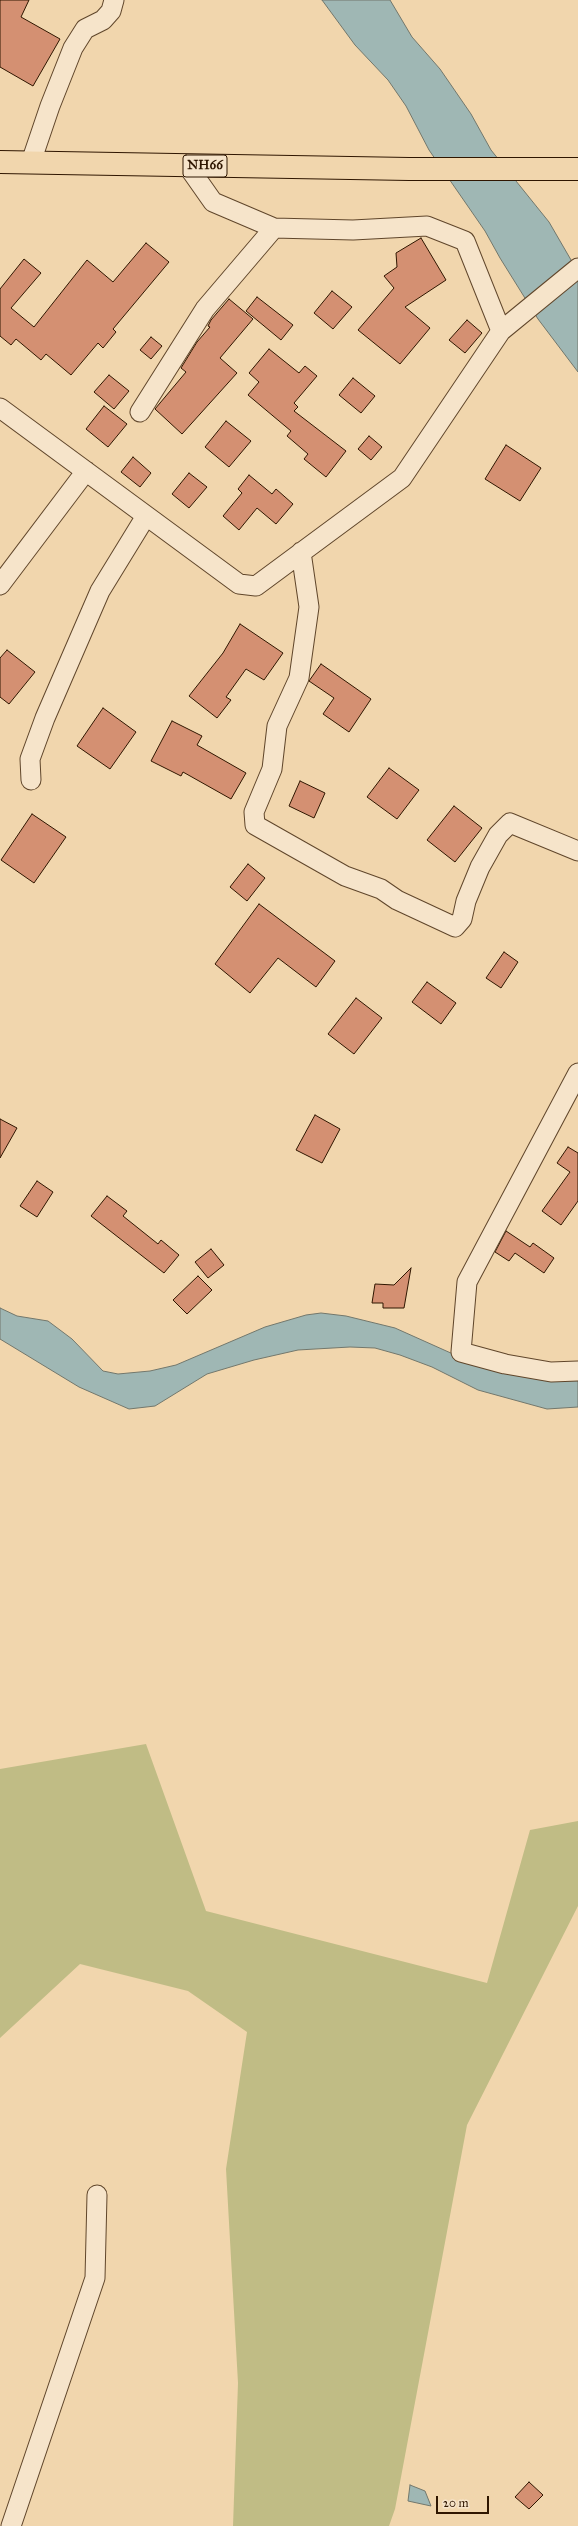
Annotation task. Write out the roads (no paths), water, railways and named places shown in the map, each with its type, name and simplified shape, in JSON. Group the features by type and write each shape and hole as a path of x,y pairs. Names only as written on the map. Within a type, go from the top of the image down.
{"highway":[{"name":"NH66","path":"0,162 409,169 569,168"}],"street":[{"path":"31,162 50,106 73,48 85,29 103,20 112,11 114,0"},
{"path":"187,165 213,202 274,228 353,230 427,226 465,241 501,331"},
{"path":"140,412 205,309 274,228"},
{"path":"0,408 239,584 256,586 402,478 501,331 578,268"},
{"path":"0,585 86,471"},
{"path":"31,780 30,759 45,718 100,591 146,516"},
{"path":"302,552 309,607 299,678 277,726 272,770 254,812 255,824 345,876 380,889 397,900 455,927 462,919 466,900 480,867 498,835 510,823 578,851"},
{"path":"578,1073 482,1250 467,1282 461,1352 505,1364 552,1372 578,1371"},
{"path":"11,2526 95,2278 97,2195"}],"water":[{"path":"322,0 390,0 412,37 440,69 471,114 491,150 549,222 578,272 578,372 538,319 485,231 429,150 406,106 388,80 355,45"},
{"path":"0,1308 17,1316 48,1321 72,1339 103,1371 118,1374 150,1371 176,1365 265,1327 306,1315 321,1313 346,1316 395,1328 453,1354 578,1379 578,1407 547,1409 478,1390 432,1367 400,1355 375,1348 350,1347 298,1350 254,1360 207,1374 155,1406 129,1409 79,1387 0,1339"},
{"path":"410,2485 425,2491 431,2506 408,2501"}]}
